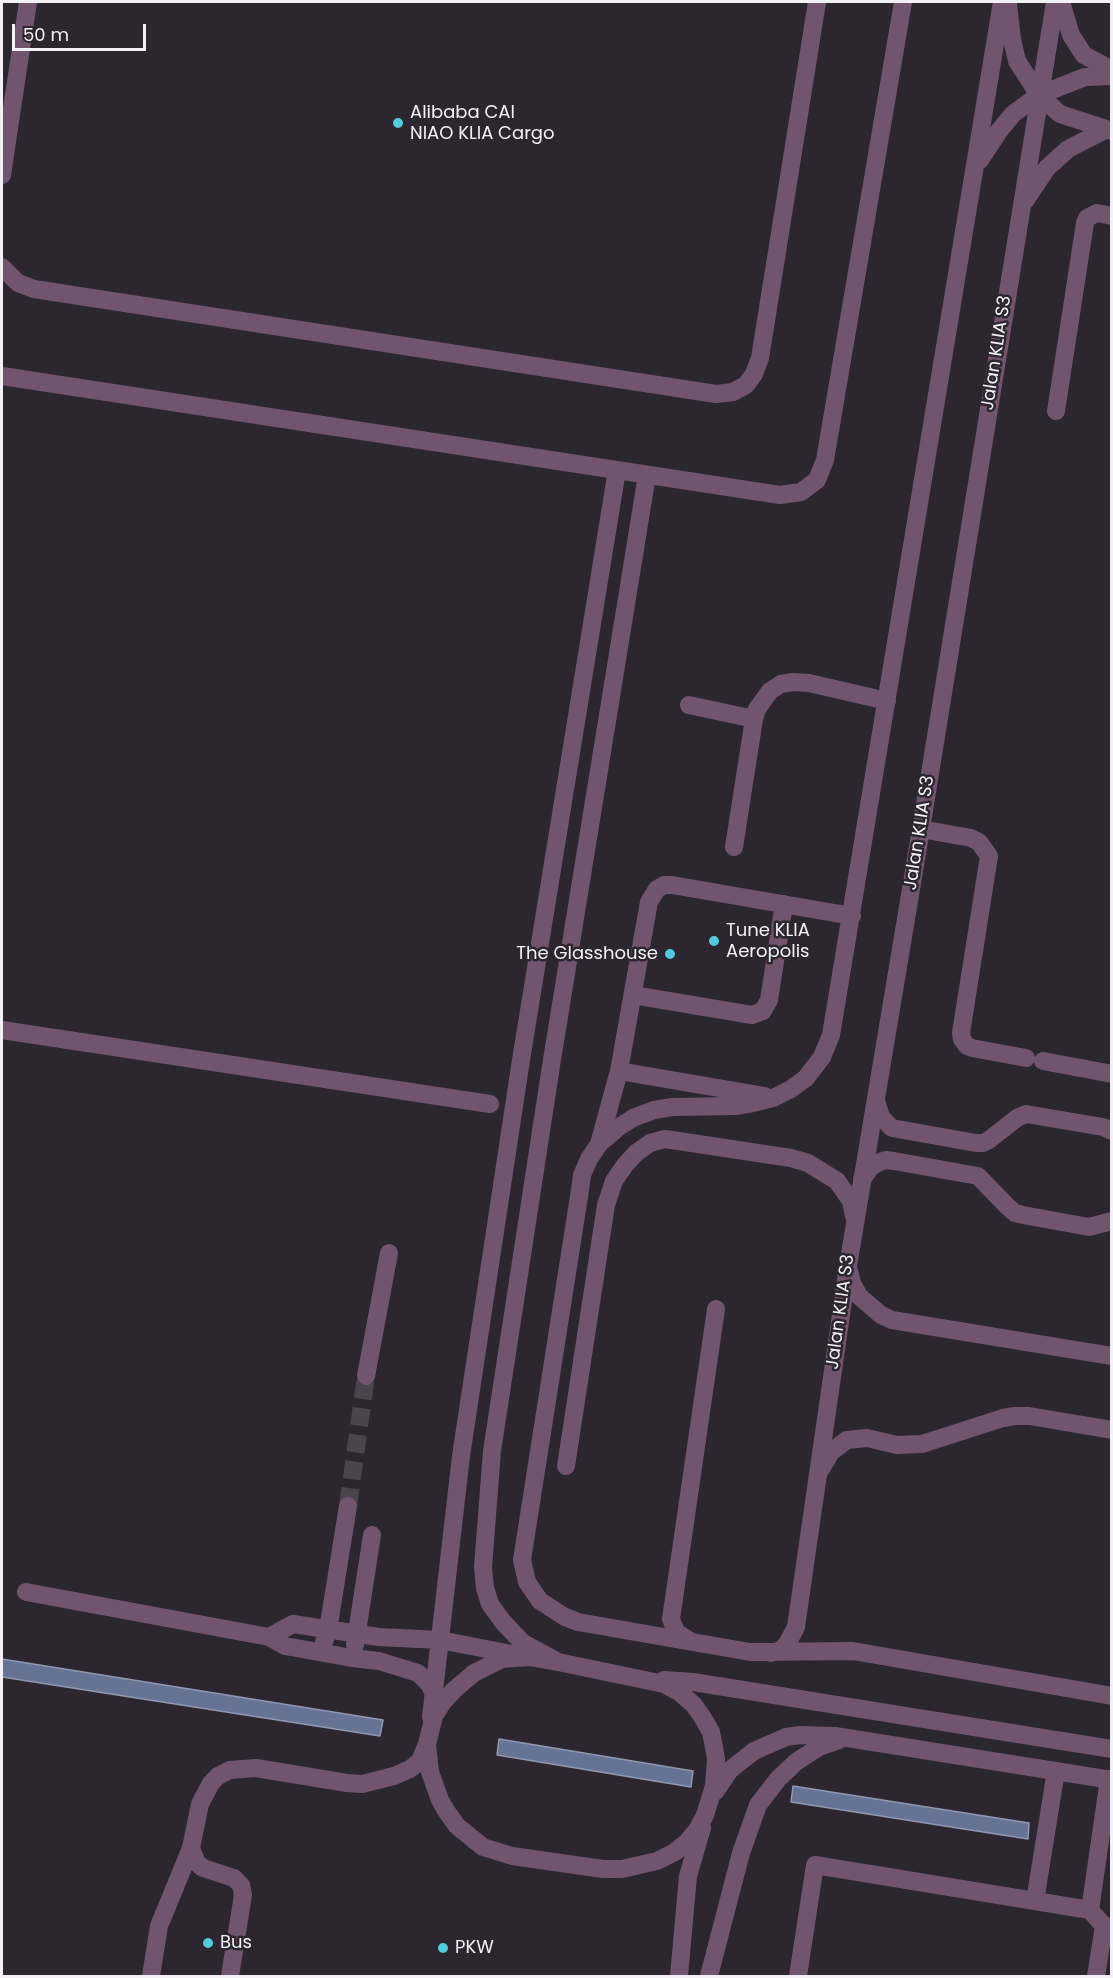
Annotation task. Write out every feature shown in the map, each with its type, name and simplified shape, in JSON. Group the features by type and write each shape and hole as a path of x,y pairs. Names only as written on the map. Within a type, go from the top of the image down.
{"street":[{"path":"2,175 28,2"},
{"path":"2,267 18,283 34,290 716,394 733,392 746,385 754,374 760,358 817,2"},
{"path":"2,376 780,495 801,492 817,480 822,470 903,2"},
{"path":"599,1144 633,1118 654,1110 672,1107 735,1106 773,1098 806,1078 822,1057 831,1035 1002,2"},
{"path":"1008,2 1017,61 1039,95 1060,114 1108,131"},
{"name":"Jalan KLIA S3","path":"771,1653 781,1650 787,1644 796,1627 854,1228 1055,2"},
{"path":"1061,2 1071,34 1084,55 1112,70"},
{"path":"976,167 1013,114 1039,95 1086,77 1112,76"},
{"path":"1021,208 1047,168 1068,149 1108,131"},
{"path":"1056,411 1085,223 1087,218 1097,213 1112,216"},
{"path":"617,470 519,1072 461,1456 428,1737 429,1772 447,1812 457,1826 483,1847 512,1856 603,1869 639,1866 657,1861 675,1852 692,1836 730,1770 768,1743 786,1737 835,1736 1110,1779 1090,1910"},
{"path":"558,1662 523,1643 503,1622 490,1604 485,1588 483,1567 492,1451 553,1054 647,475"},
{"path":"734,847 754,718 757,709 770,691 781,684 809,683 887,701"},
{"path":"689,705 754,718"},
{"path":"921,829 971,838 979,842 989,856 961,1033 967,1046 1112,1074"},
{"path":"852,916 672,885 657,889 649,902 619,1071 599,1144 586,1167 580,1190 523,1548 527,1582 540,1601 565,1617 578,1622 750,1652 853,1651 1112,1696"},
{"path":"633,995 752,1015 763,1011 770,1000 784,904"},
{"path":"2,1030 490,1104"},
{"path":"619,1071 773,1098"},
{"path":"875,1100 881,1117 892,1128 976,1143 983,1143 1026,1114 1103,1127 1112,1131"},
{"path":"566,1466 606,1205 614,1181 636,1153 650,1143 665,1139 791,1158 808,1163 824,1172 845,1190 851,1200 854,1228"},
{"path":"862,1179 877,1162 894,1161 978,1176 1015,1213 1089,1227 1112,1221"},
{"path":"366,1376 389,1253"},
{"path":"848,1266 852,1283 859,1296 881,1316 892,1320 1112,1356"},
{"path":"691,1642 676,1632 671,1618 716,1309"},
{"path":"817,1480 831,1452 847,1440 867,1438 897,1445 921,1444 1015,1416 1029,1416 1112,1430"},
{"path":"321,1652 328,1630 348,1506"},
{"path":"352,1658 372,1534"},
{"path":"26,1592 269,1637 285,1646 379,1661 418,1673 430,1685 434,1695"},
{"path":"269,1637 293,1624 357,1635 441,1640 644,1678 693,1682 1112,1749"},
{"path":"151,1977 159,1926 191,1848 200,1804 211,1783 218,1776 230,1770 256,1768 362,1784 411,1769 424,1755 434,1716 454,1690 474,1672 502,1659 529,1657"},
{"path":"644,1678 664,1684 679,1692 694,1705 711,1732 716,1759 714,1786 688,1876 679,1977"},
{"path":"709,1977 741,1853 758,1805 787,1770 809,1753 829,1742 859,1740"},
{"path":"1035,1901 1056,1771"},
{"path":"191,1848 197,1863 203,1868 234,1878 241,1885 243,1895 230,1977"},
{"path":"798,1977 815,1865 1090,1910 1108,1927 1096,1977"}],"water":[{"path":"2,1659 383,1720 380,1736 2,1677"},
{"path":"499,1739 693,1771 691,1787 497,1755"},
{"path":"793,1786 1029,1823 1028,1839 791,1802"}],"tunnel":[{"path":"348,1506 366,1376"}],"place":[{"name":"Alibaba CAI NIAO KLIA Cargo","path":"398,123"},
{"name":"Tune KLIA Aeropolis","path":"714,941"},
{"name":"The Glasshouse","path":"670,954"},
{"name":"Bus","path":"208,1943"},
{"name":"PKW","path":"443,1948"}]}
